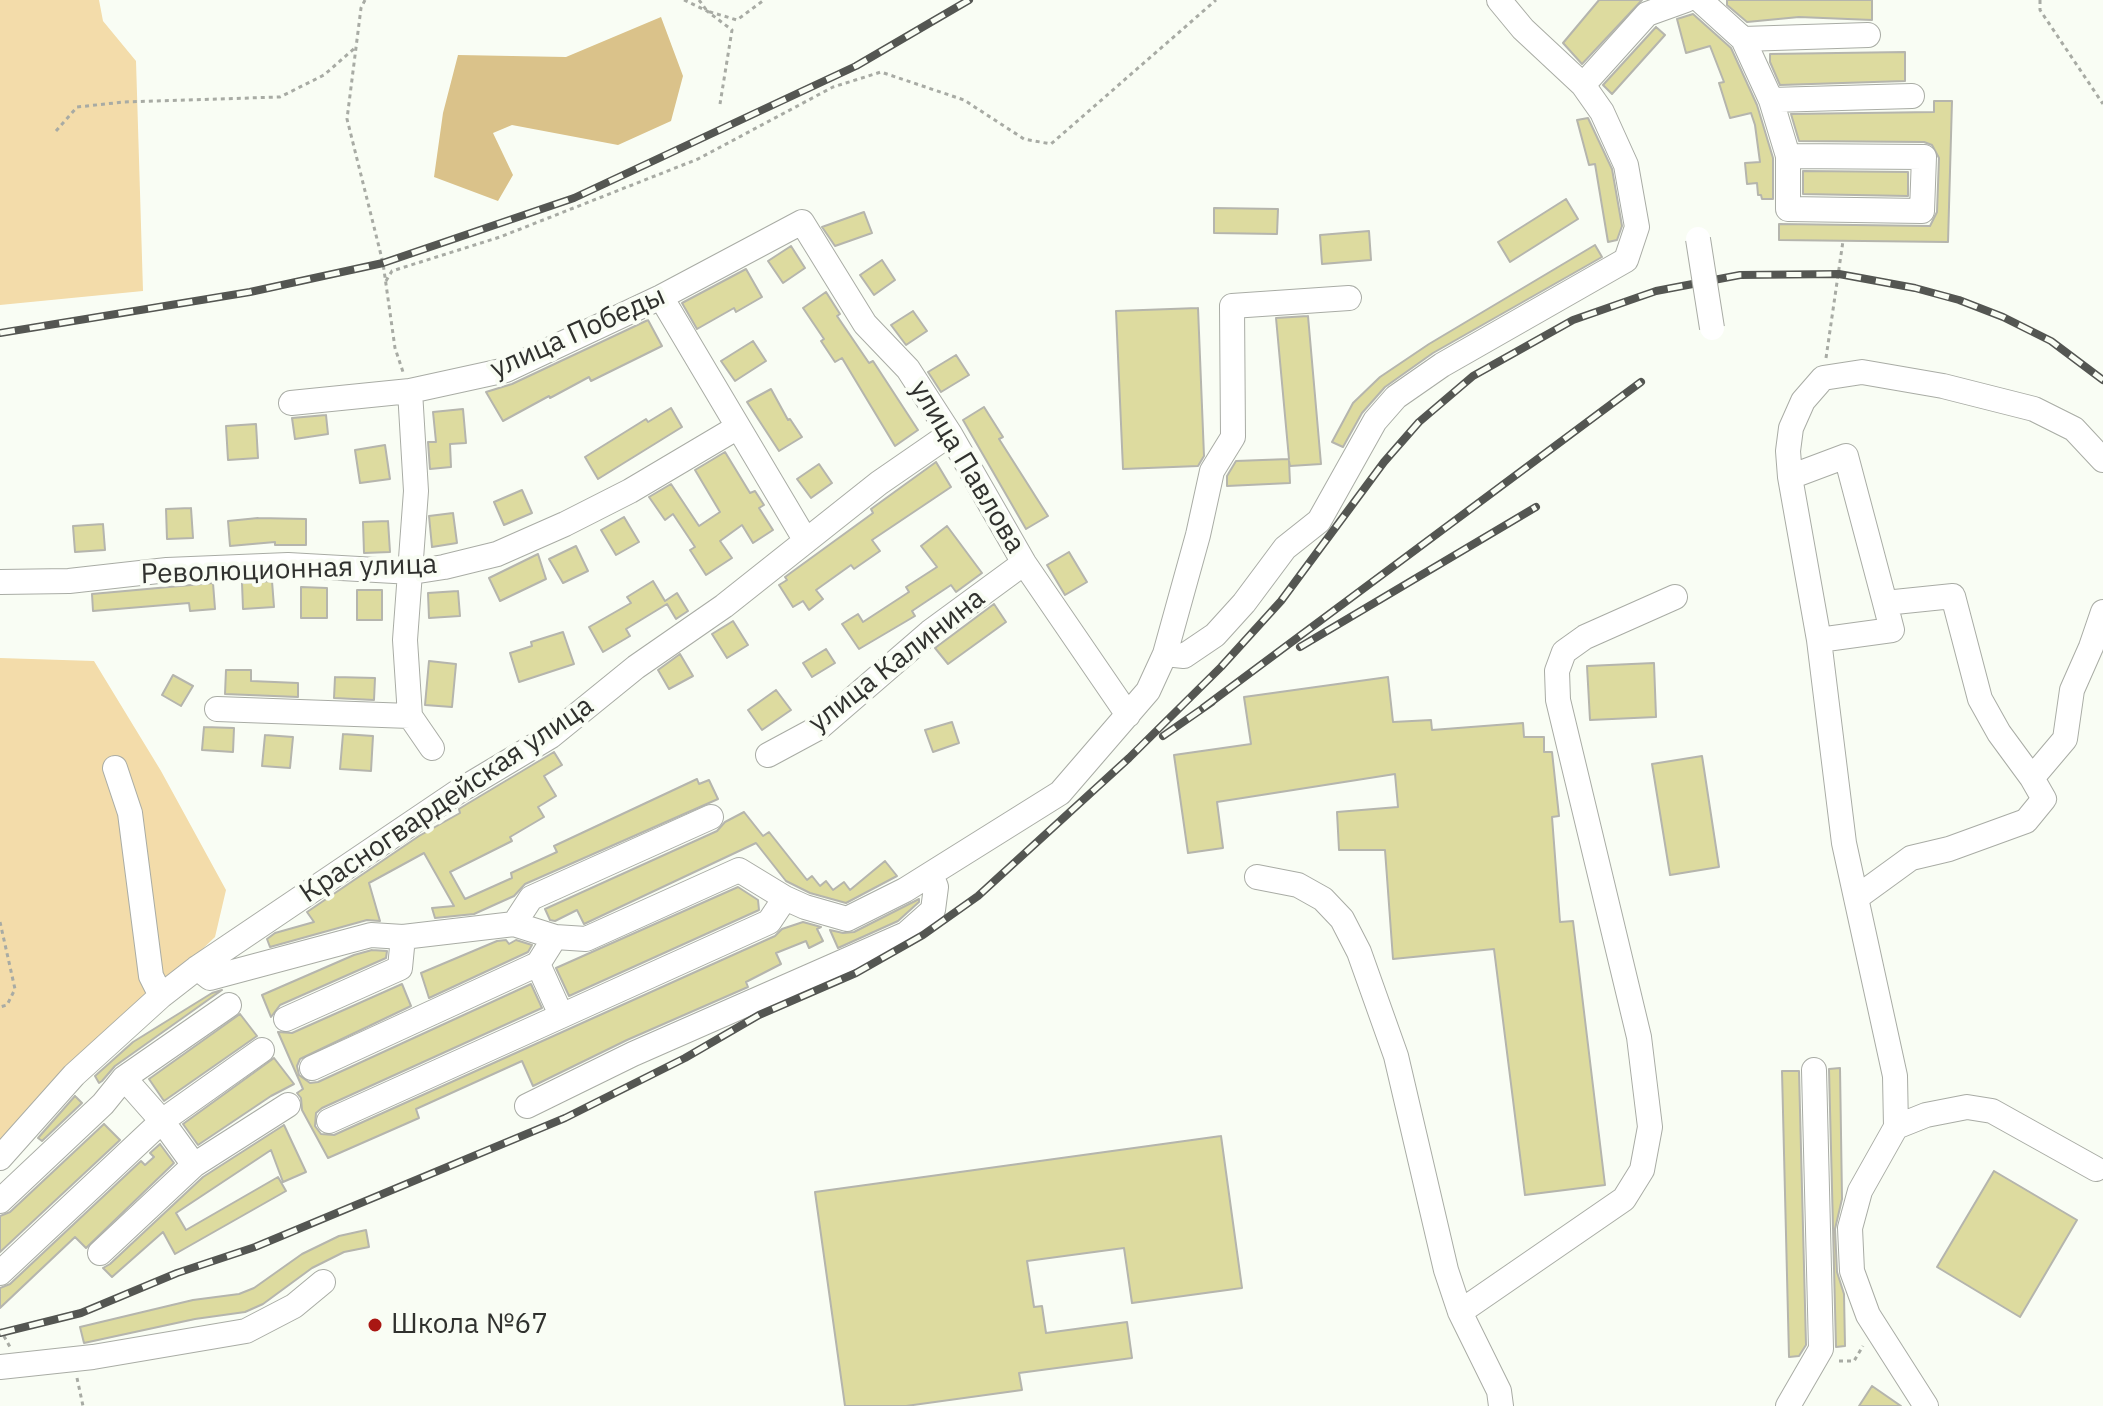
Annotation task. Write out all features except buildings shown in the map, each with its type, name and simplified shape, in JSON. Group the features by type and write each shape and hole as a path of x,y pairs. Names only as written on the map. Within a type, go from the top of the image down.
{"street":[{"path":"1165,654 1184,656 1215,635 1244,603 1285,548 1319,521 1375,421 1396,397 1442,365 1626,260 1637,227 1626,165 1602,112 1583,85 1523,29 1499,0"},
{"path":"1583,85 1647,14 1686,0"},
{"path":"1700,0 1743,39 1771,100 1788,156 1788,209 1922,211 1924,157 1788,156"},
{"path":"1743,39 1868,35"},
{"path":"1771,100 1912,96"},
{"name":"улица Победы","path":"291,403 410,391 506,370 661,297 802,222"},
{"name":"улица Павлова","path":"802,222 865,324 908,369 950,434 1024,563 1128,715"},
{"path":"1698,239 1712,328"},
{"path":"661,297 806,541"},
{"path":"197,968 210,978 371,935 403,937 514,924 555,937 586,939 739,870 785,898 847,919 905,890 1060,793 1148,691 1165,654 1212,471 1233,437 1232,306 1349,298"},
{"path":"1926,1406 1874,1325 1852,1271 1850,1228 1860,1191 1896,1127 1895,1076 1844,843 1819,640 1790,477 1788,451 1791,428 1803,401 1823,378 1862,372 1943,386 2034,409 2074,429 2103,460"},
{"path":"410,391 416,491 405,640 410,716 432,748"},
{"name":"Революционная улица","path":"0,582 69,581 167,570 288,565 412,572 444,567 497,554 565,524 630,491 738,427"},
{"name":"Красногвардейская улица","path":"0,1158 74,1075 161,996 197,968 459,791 551,736 636,667 724,606 879,483 950,434"},
{"path":"1790,477 1846,456 1892,630 1819,640"},
{"name":"улица Калинина","path":"768,755 820,727 930,632 1024,563"},
{"path":"1856,898 1911,858 1949,849 2026,821 2044,799 1980,699 1953,596 1885,603"},
{"path":"1460,1312 1624,1199 1642,1170 1650,1127 1639,1037 1558,700 1557,671 1564,652 1585,637 1675,597"},
{"path":"2032,778 2065,739 2072,690 2103,612"},
{"path":"217,709 410,716"},
{"path":"115,768 130,813 151,976 161,996"},
{"path":"514,924 531,898 711,817"},
{"path":"527,1106 633,1054 906,934 933,910 936,887 931,874"},
{"path":"1257,877 1298,885 1323,899 1342,919 1359,952 1396,1056 1437,1233 1460,1312 1499,1391 1501,1406"},
{"path":"329,1121 769,922 785,898"},
{"path":"286,1019 400,968 403,937"},
{"path":"312,1068 538,964 555,937"},
{"path":"538,964 561,1015"},
{"path":"5,1185 103,1104 124,1078 229,1005"},
{"path":"0,1273 162,1121 262,1050"},
{"path":"1788,1406 1821,1349 1814,1070"},
{"path":"74,1075 103,1104"},
{"path":"124,1078 162,1121 194,1165"},
{"path":"100,1253 194,1165 288,1105"},
{"path":"1896,1127 1926,1115 1967,1107 1992,1111 2096,1169"},
{"path":"0,1367 73,1360 246,1331 294,1306 323,1282"}],"path":[{"path":"365,0 361,8 347,119 386,281 395,348 410,391"},
{"path":"684,0 737,20 764,0"},
{"path":"699,0 707,11 732,30 720,104"},
{"path":"386,281 392,271 500,237 698,159 833,87 881,72 964,100 1024,139 1051,144 1216,0"},
{"path":"2040,0 2040,10 2103,104"},
{"path":"56,131 77,107 124,102 280,97 324,75 356,47"},
{"path":"1823,378 1843,241"},
{"path":"0,922 15,989 7,1005 0,1007"},
{"path":"1810,1367 1854,1361 1874,1325"},
{"path":"73,1360 83,1406"}],"shaded area":[{"path":"0,0 99,0 103,21 136,61 143,291 0,305"},
{"path":"661,17 683,76 671,121 618,145 512,125 493,133 513,175 498,201 434,177 443,113 458,55 566,57"},
{"path":"0,658 94,661 161,771 226,890 215,937 0,1144"}],"railway":[{"path":"0,333 250,292 383,263 574,198 856,66 969,0"},
{"path":"0,1333 81,1313 177,1273 255,1247 565,1118 685,1058 759,1015 856,973 923,935 978,896 1129,758 1221,667 1281,601 1384,462 1419,422 1473,376 1573,320 1656,291 1740,275 1839,274 1915,288 2003,317 2051,341 2103,380"},
{"path":"1203,708 1641,382"},
{"path":"1300,647 1536,507"},
{"path":"1163,736 1212,702"}],"place":[{"name":"Школа №67","path":"375,1325"}]}
